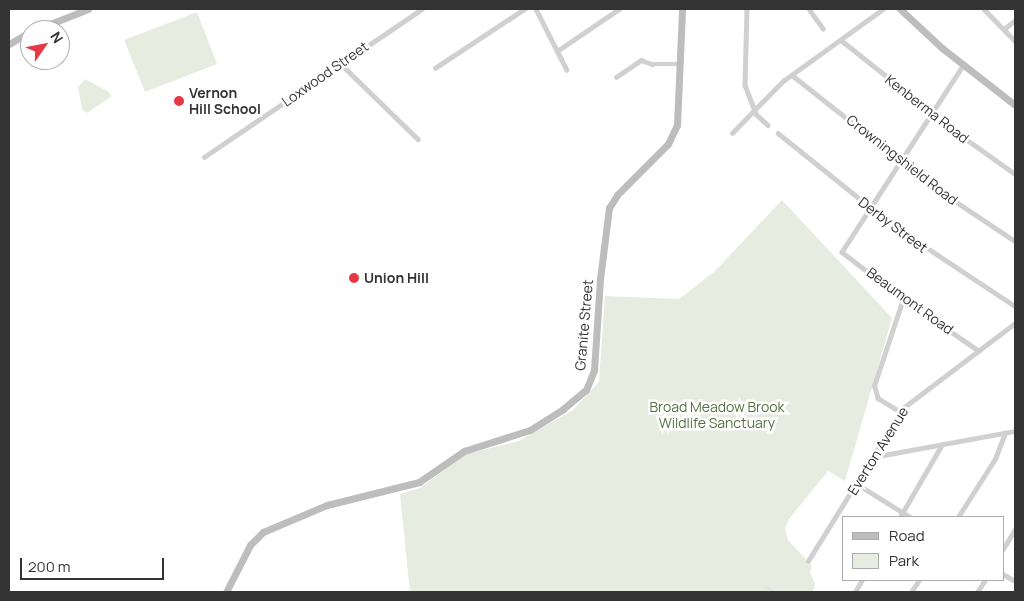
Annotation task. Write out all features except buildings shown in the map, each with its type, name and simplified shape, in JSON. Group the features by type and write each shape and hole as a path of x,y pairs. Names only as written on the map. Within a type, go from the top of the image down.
{"street":[{"path":"60,20 88,9"},
{"name":"Loxwood Street","path":"204,157 422,9"},
{"path":"435,68 524,9"},
{"path":"536,9 567,70"},
{"path":"557,51 618,9"},
{"name":"Granite Street","path":"226,592 250,545 263,532 327,505 419,482 464,451 530,430 563,409 586,390 594,370 607,213 617,195 672,138 679,110 682,9"},
{"path":"747,9 745,85 755,109 768,125"},
{"path":"809,9 823,28"},
{"path":"732,134 755,109 792,75 883,9"},
{"path":"900,9 920,30 963,66 1015,105"},
{"path":"984,9 1015,41"},
{"path":"1004,29 1015,20"},
{"path":"9,44 20,38"},
{"name":"Kenberma Road","path":"841,40 934,114 1015,174"},
{"path":"616,77 640,60 652,64 680,64"},
{"path":"340,63 418,139"},
{"path":"872,209 963,66"},
{"name":"Crowningshield Road","path":"792,75 974,216 1015,242"},
{"name":"Derby Street","path":"778,133 872,209 941,259 1015,306"},
{"name":"Beaumont Road","path":"872,209 842,252 903,299 979,350"},
{"path":"900,412 878,399 874,386 903,299"},
{"name":"Everton Avenue","path":"808,561 900,412 919,394 1015,323"},
{"path":"873,457 1015,431"},
{"path":"959,516 995,459 1005,433"},
{"path":"857,484 902,515 941,446"},
{"path":"1004,546 1015,529"},
{"path":"1004,575 1015,581"},
{"path":"855,592 861,581"},
{"path":"912,592 918,581"},
{"path":"977,592 984,581"}],"green space":[{"path":"197,12 217,64 145,92 124,40"},
{"path":"85,79 109,92 111,97 87,113 82,109 78,87"},
{"name":"Broad Meadow Brook Wildlife Sanctuary","path":"782,200 892,318 845,481 828,471 789,519 785,529 788,540 812,566 810,572 815,584 813,592 410,592 400,494 420,488 466,454 519,441 573,410 599,382 605,296 679,299 715,271"}],"waterway":[{"path":"764,587 777,592"}],"place":[{"name":"Vernon Hill School","path":"179,101"},
{"name":"Union Hill","path":"354,278"}]}
